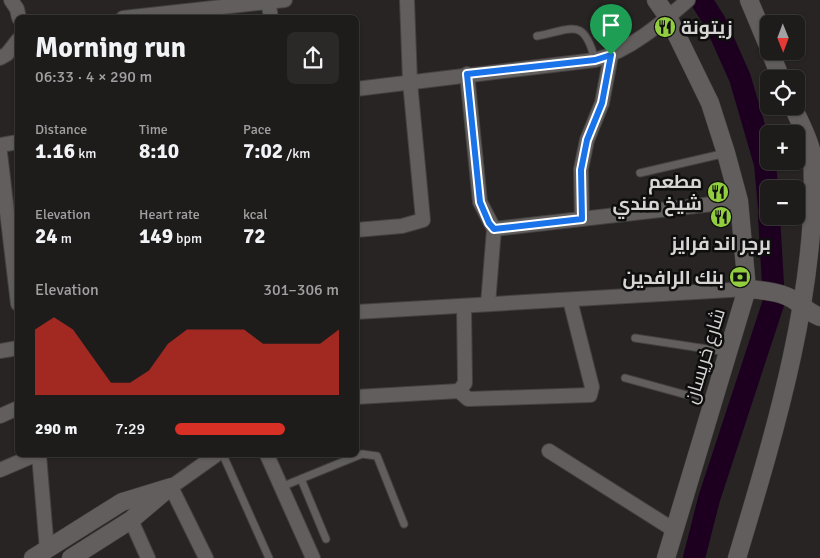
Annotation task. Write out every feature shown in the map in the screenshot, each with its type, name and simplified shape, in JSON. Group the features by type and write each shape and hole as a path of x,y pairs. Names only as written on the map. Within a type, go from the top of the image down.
{"street":[{"path":"11,0 18,15"},
{"path":"149,15 285,0"},
{"path":"359,230 402,226 423,220 410,82 407,0"},
{"name":"شارع خريسان","path":"656,0 668,17 710,102 739,201 755,289 728,352 666,558"},
{"path":"359,89 467,74 595,60 611,55 668,17 688,0"},
{"path":"749,0 760,28"},
{"path":"268,1 270,15"},
{"path":"0,58 7,54 15,44"},
{"path":"582,219 581,170 587,140 602,103 611,55"},
{"path":"467,74 480,202 489,223 494,229 488,304"},
{"path":"737,558 784,400 813,314 817,209 812,153 797,115"},
{"path":"0,145 15,142"},
{"path":"0,152 15,279"},
{"path":"494,229 739,201"},
{"path":"359,312 755,289 786,296 813,314"},
{"path":"359,396 459,391 468,399 590,395 592,387 570,300"},
{"path":"459,391 464,383 464,307"},
{"path":"0,352 15,349"},
{"path":"0,416 15,409"},
{"path":"549,450 674,530"},
{"path":"0,470 30,457"},
{"path":"39,457 40,554"},
{"path":"71,558 131,520 170,487 213,457"},
{"path":"268,457 313,558"},
{"path":"40,554 122,502 170,487"},
{"path":"170,487 206,558"},
{"path":"131,520 148,558"}],"lane":[{"path":"537,36 574,29 584,32 589,39 595,60"},
{"path":"640,173 726,153"},
{"path":"635,338 728,352"},
{"path":"625,378 713,402"},
{"path":"359,455 376,456 404,524"},
{"path":"224,457 269,558"},
{"path":"281,487 355,457"},
{"path":"301,479 326,539"}],"waterway":[{"path":"701,0 715,22 740,78 765,164 766,180"},
{"path":"694,558 709,499 774,301 770,225"}],"place":[{"name":"زيتونة","path":"665,27"},
{"name":"مطعم شيخ مندي","path":"718,192"},
{"name":"برجر اند فرايز","path":"721,217"},
{"name":"بنك الرافدين","path":"740,277"}],"route":[{"path":"611,55 602,103 587,140 581,170 582,219 494,229 489,223 480,202 467,74 595,60 611,55"}]}
